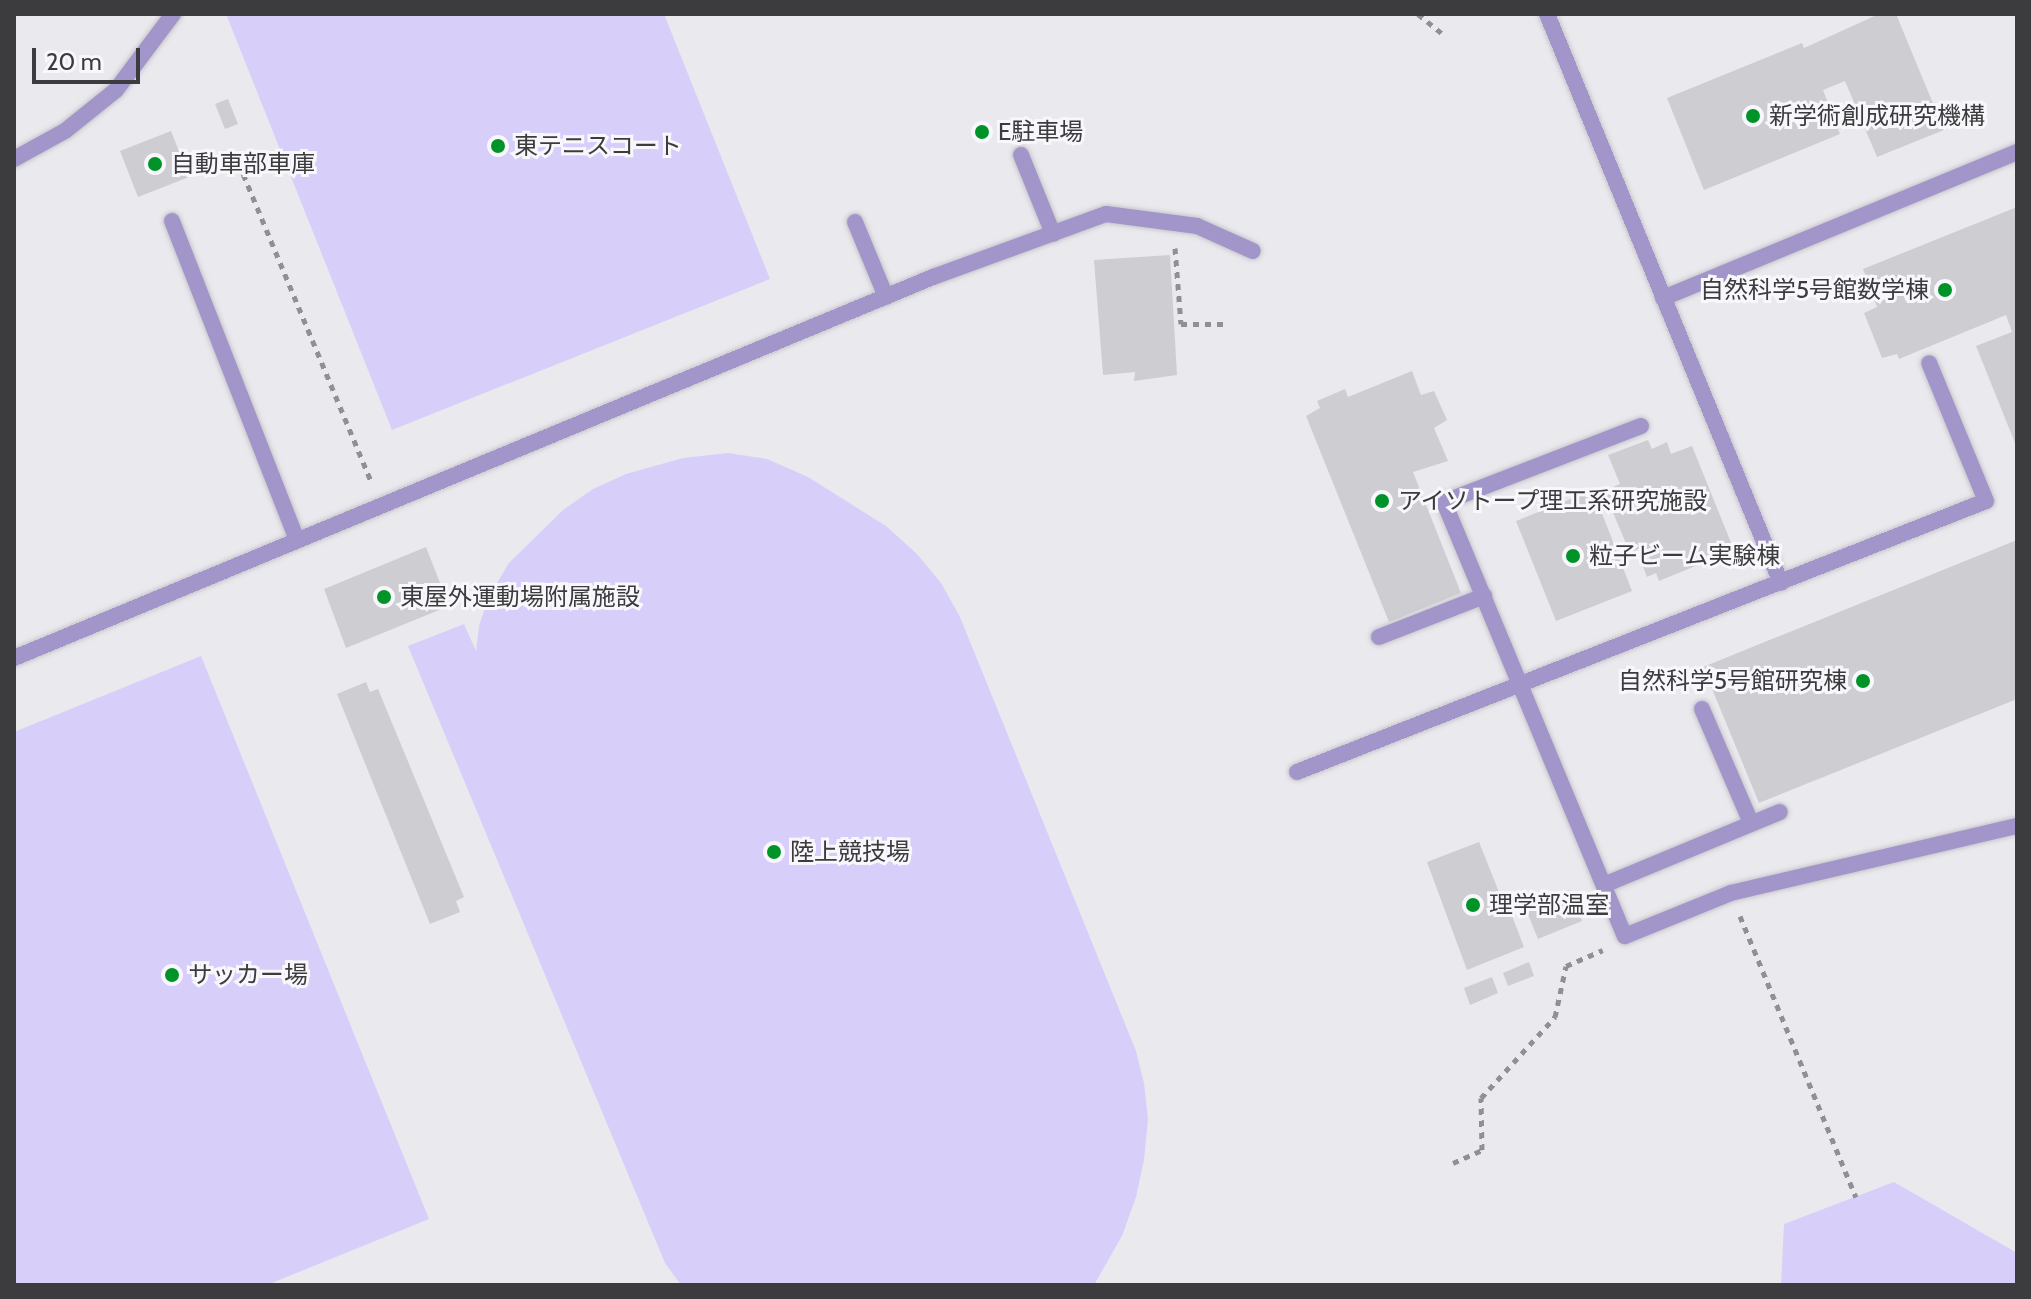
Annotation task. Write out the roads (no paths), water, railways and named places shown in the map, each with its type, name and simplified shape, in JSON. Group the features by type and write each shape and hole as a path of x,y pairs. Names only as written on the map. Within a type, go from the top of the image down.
{"lane":[{"path":"14,159 65,131 116,90 173,14"},
{"path":"1547,14 1781,583"},
{"path":"1663,298 2017,152"},
{"path":"1021,155 1053,234"},
{"path":"14,658 886,297 1106,214 1197,226 1253,251"},
{"path":"172,221 297,540"},
{"path":"855,222 886,297"},
{"path":"1297,772 1521,687 1986,501 1929,363"},
{"path":"1641,426 1444,502 1606,884 1625,936 1731,893 2017,826"},
{"path":"1379,637 1484,596"},
{"path":"1702,709 1751,823"},
{"path":"1606,884 1780,812"}],"place":[{"name":"新学術創成研究機構","path":"1753,116"},
{"name":"E駐車場","path":"982,132"},
{"name":"東テニスコート","path":"498,146"},
{"name":"自動車部車庫","path":"155,164"},
{"name":"自然科学5号館数学棟","path":"1945,290"},
{"name":"アイソトープ理工系研究施設","path":"1382,501"},
{"name":"粒子ビーム実験棟","path":"1573,556"},
{"name":"東屋外運動場附属施設","path":"384,597"},
{"name":"自然科学5号館研究棟","path":"1863,681"},
{"name":"陸上競技場","path":"774,852"},
{"name":"理学部温室","path":"1473,905"},
{"name":"サッカー場","path":"172,975"}]}
